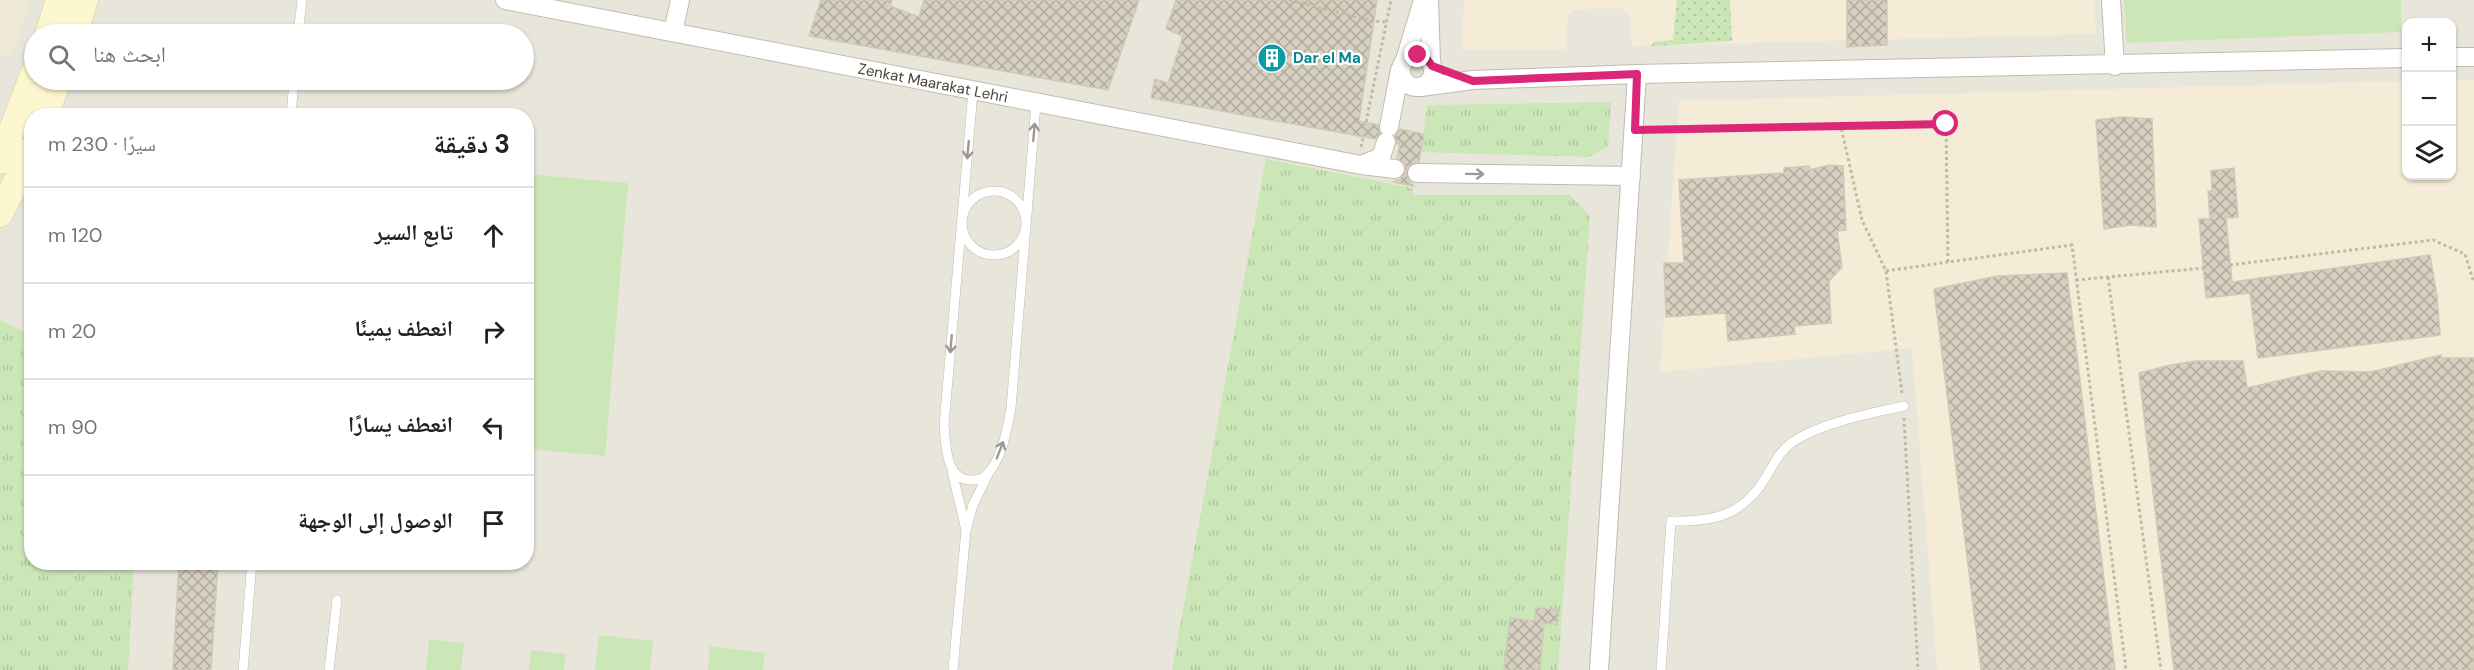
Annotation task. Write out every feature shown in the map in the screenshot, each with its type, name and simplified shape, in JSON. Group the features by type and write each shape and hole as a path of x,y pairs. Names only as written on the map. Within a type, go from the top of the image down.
{"main road":[{"path":"51,24 59,0"},
{"path":"77,24 85,0"},
{"path":"0,161 27,90"},
{"path":"48,108 54,90"},
{"path":"0,214 24,165"}],"street":[{"name":"Zenkat Maarakat Lehri","path":"505,0 1036,104 1361,165 1395,169"},
{"path":"673,32 680,0"},
{"path":"1361,165 1381,157 1402,65 1423,0"},
{"path":"1421,87 1430,82 1432,77 1429,0"},
{"path":"2111,0 2115,66"},
{"path":"1402,65 1418,55 1432,64 1473,81"},
{"path":"2456,57 2474,57"},
{"path":"1402,65 1406,84 1410,87 1421,87 1473,81 1637,74 2115,66 2402,58"},
{"path":"1599,670 1637,74"},
{"path":"1417,173 1631,176"}],"lane":[{"path":"299,24 302,0"},
{"path":"292,108 293,90"},
{"path":"966,530 949,463 944,425 973,91"},
{"path":"953,670 966,530 973,505 1002,444 1011,408 1036,104"},
{"path":"997,191 1006,193 1022,206 1026,226 1017,246 997,255 976,249 968,242 963,231 962,220 970,202 977,196 997,191"},
{"path":"1661,670 1671,521 1701,522 1727,515 1749,499 1764,480 1777,457 1793,441 1842,421 1904,406"},
{"path":"949,463 957,476 964,479 978,480 990,471"},
{"path":"243,670 251,570"},
{"path":"329,670 337,600"}],"path":[{"path":"1289,0 1372,21 1387,22"},
{"path":"1365,122 1391,0"},
{"path":"1635,130 1946,124 1948,262"},
{"path":"1841,127 1862,220 1886,271 1904,406 1918,670"},
{"path":"2230,265 2433,240 2465,254 2474,283"},
{"path":"1886,271 2072,245 2126,670"},
{"path":"2076,280 2204,268"},
{"path":"2108,277 2161,670"}],"shaded area":[{"path":"0,0 2474,0 2474,670 0,670"},
{"path":"0,0 31,0 12,56 0,55"},
{"path":"1464,0 2094,0 2096,34 1632,46 1630,17 1622,8 1577,9 1568,14 1566,49 1462,50"},
{"path":"2456,80 2474,80 2474,670 1937,670 1912,348 1660,372 1679,101 2402,81 2402,180 2456,180"}],"green space":[{"path":"1677,0 1730,0 1732,41 1652,46 1653,42 1673,40"},
{"path":"2124,0 2401,0 2401,32 2127,43"},
{"path":"1611,102 1608,146 1589,157 1421,152 1427,105"},
{"path":"1266,159 1412,188 1414,195 1570,195 1590,216 1558,670 1172,670"},
{"path":"534,175 628,183 605,456 534,450"},
{"path":"0,320 24,332 24,570 134,570 128,670 0,670"},
{"path":"599,635 653,641 650,670 595,670"},
{"path":"429,639 464,643 461,670 426,670"},
{"path":"710,646 765,653 763,670 708,670"},
{"path":"531,650 566,654 564,670 529,670"}],"building":[{"path":"821,0 892,0 890,6 919,17 924,0 1139,0 1108,90 809,36"},
{"name":"Dar el Ma","path":"1176,0 1377,0 1359,121 1378,125 1380,133 1375,139 1151,98 1155,79 1168,83 1183,36 1166,29"},
{"path":"1847,0 1887,0 1887,45 1847,47"},
{"path":"2124,117 2152,119 2156,227 2131,225 2104,229 2096,120"},
{"path":"1400,129 1424,134 1419,162 1411,164 1406,172 1414,186 1393,182 1400,179 1406,171 1405,164 1397,158 1400,144 1397,144 1395,136"},
{"path":"1830,165 1843,166 1846,230 1837,231 1842,267 1829,281 1831,323 1794,326 1795,334 1728,341 1726,313 1666,317 1664,263 1684,263 1679,180 1784,173 1784,168 1809,166 1809,170"},
{"path":"2234,168 2238,217 2226,218 2232,282 2430,255 2437,296 2440,335 2258,358 2250,293 2206,298 2199,219 2210,219 2208,191 2212,191 2211,171"},
{"path":"2067,273 2115,670 1981,670 1934,289 1998,276"},
{"path":"2441,355 2441,358 2474,358 2474,670 2174,670 2139,373 2196,361 2243,361 2247,388 2321,371 2371,372"},
{"path":"179,570 217,570 211,670 173,670"},
{"path":"1536,608 1559,610 1557,625 1544,623 1540,670 1504,670 1510,618 1535,621"}],"place":[{"name":"Dar el Ma","path":"1272,58"}],"route":[{"path":"1418,55 1431,62 1432,66 1473,81 1637,74 1635,130 1946,124"}]}
